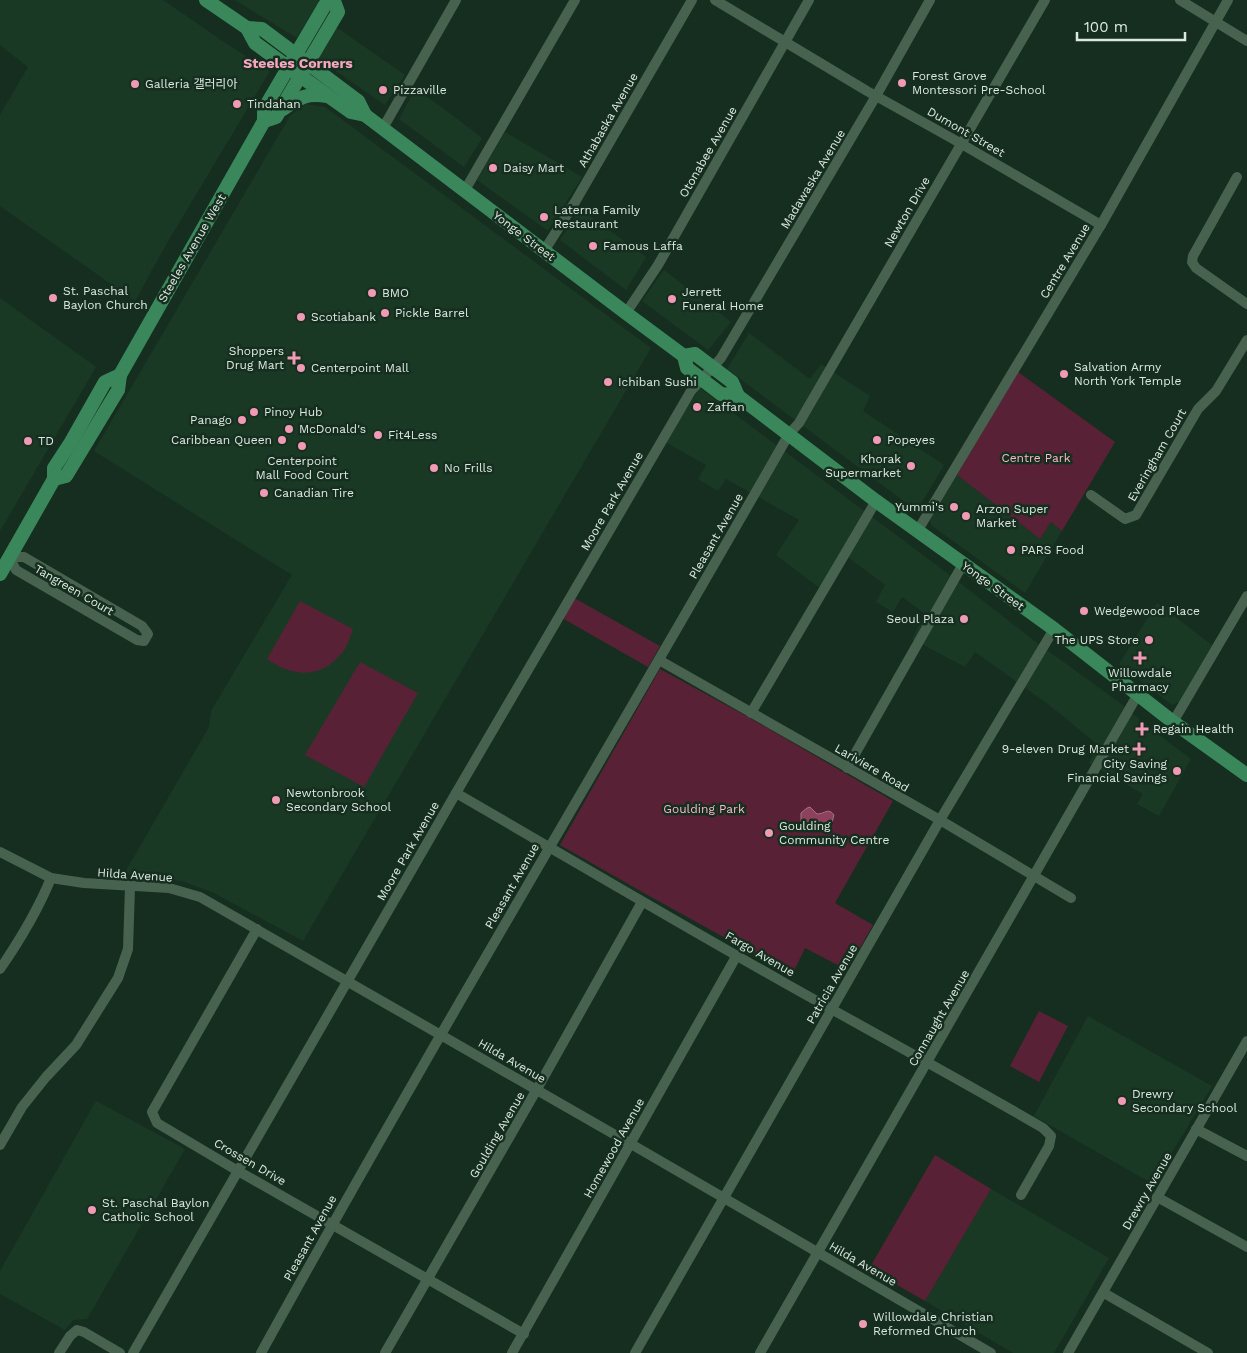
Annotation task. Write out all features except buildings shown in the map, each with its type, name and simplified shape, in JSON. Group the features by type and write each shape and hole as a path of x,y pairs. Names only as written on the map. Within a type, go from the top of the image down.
{"main road":[{"name":"Yonge Street","path":"206,0 247,28 262,29 328,96 351,112 365,115 383,128 684,356 687,368 721,394 738,396 876,501 1054,630 1173,722 1247,775"},
{"path":"298,66 325,5 334,1"},
{"name":"Yonge Street","path":"298,66 358,101 365,115"},
{"name":"Steeles Avenue West","path":"264,121 276,118 281,110 298,66"},
{"name":"Steeles Avenue West","path":"0,574 54,479 66,476 105,382 120,375 264,121 264,109 298,66"},
{"path":"281,110 297,99 307,95 328,96"},
{"name":"Yonge Street","path":"684,356 695,354 732,382 738,396"}],"street":[{"path":"383,128 456,0"},
{"path":"465,190 575,0"},
{"name":"Athabaska Avenue","path":"544,251 575,202 692,0"},
{"name":"Dumont Street","path":"715,0 876,96 1101,225"},
{"name":"Otonabee Avenue","path":"626,313 658,265 809,0"},
{"name":"Madawaska Avenue","path":"713,368 721,358 876,96 930,0"},
{"name":"Newton Drive","path":"789,434 804,414 1045,0"},
{"path":"1180,0 1247,41"},
{"name":"Centre Avenue","path":"918,530 1101,225 1228,0"},
{"path":"1237,177 1193,256 1192,262 1196,268 1247,304"},
{"name":"Everingham Court","path":"1091,495 1125,518 1136,515 1198,409 1216,391 1247,340"},
{"name":"Moore Park Avenue","path":"133,1353 456,793 691,392 713,368"},
{"name":"Pleasant Avenue","path":"261,1353 332,1224 549,846 789,434"},
{"path":"751,714 876,501"},
{"name":"Tangreen Court","path":"9,557 24,557 133,620 142,626 148,634 144,641 125,634 16,570 9,557"},
{"path":"847,768 962,564"},
{"path":"1173,722 1247,596"},
{"path":"125,634 133,620"},
{"name":"Patricia Avenue","path":"635,1353 940,820 1054,630"},
{"name":"Lariviere Road","path":"659,660 940,820 1071,898"},
{"name":"Connaught Avenue","path":"760,1353 1138,694"},
{"name":"Fargo Avenue","path":"456,793 642,902 1043,1128 1051,1136 1049,1146 1021,1195"},
{"name":"Hilda Avenue","path":"0,852 52,878 130,887 169,888 200,897 257,928 991,1353"},
{"path":"1,965 15,949 52,878"},
{"path":"0,1145 22,1107 46,1077 76,1045 118,978 128,949 130,887"},
{"name":"Goulding Avenue","path":"385,1353 537,1090 642,902"},
{"name":"Crossen Drive","path":"257,928 152,1112 157,1123 524,1334"},
{"name":"Homewood Avenue","path":"512,1353 737,955"},
{"name":"Drewry Avenue","path":"1068,1353 1247,1041"},
{"path":"1196,1129 1247,1156"},
{"path":"1157,1197 1247,1247"},
{"path":"1104,1293 1208,1353"},
{"path":"59,1353 70,1336 77,1330 84,1332 120,1353"}],"shaded area":[{"path":"0,0 163,0 270,71 167,243 135,301 0,206 0,115 28,67 0,45"},
{"path":"235,0 320,0 297,38"},
{"path":"336,27 405,75 385,105 320,60 320,53"},
{"path":"415,89 482,138 464,167 399,119"},
{"path":"306,104 325,107 651,348 303,941 214,893 182,881 124,874 209,727 211,711 292,575 94,451 290,116"},
{"path":"505,132 582,177 548,231 477,180"},
{"path":"580,209 646,257 626,290 560,240"},
{"path":"664,270 731,322 708,350 642,301"},
{"path":"0,298 96,367 0,531"},
{"path":"749,333 810,379 821,364 870,396 863,411 944,465 917,511 727,369"},
{"path":"700,388 1036,642 1120,703 1191,759 1159,816 1137,804 1143,794 1089,763 1098,745 1048,704 975,652 965,667 912,639 925,614 902,597 893,612 876,602 885,585 848,557 826,593 776,555 799,520 726,479 718,491 698,479 706,465 665,442"},
{"path":"957,475 1040,539 1051,522 1062,531 1025,593 931,525 930,519"},
{"path":"1157,603 1212,645 1179,702 1172,705 1119,664"},
{"path":"810,807 817,814 830,811 834,815 832,822 828,823 826,828 823,829 814,823 801,825 801,813"},
{"name":"Drewry Secondary School","path":"1088,1016 1212,1086 1153,1184 1034,1116"},
{"name":"St. Paschal Baylon Catholic School","path":"96,1101 185,1149 87,1319 73,1320 65,1330 0,1294 0,1271"},
{"path":"991,1189 1109,1258 1054,1353 1013,1353 925,1301"}],"green space":[{"name":"Centre Park","path":"1018,372 1115,442 1062,531 1051,522 1040,539 957,475"},
{"path":"574,598 660,646 648,667 562,618"},
{"path":"300,601 353,629 347,646 333,662 324,668 306,673 286,669 267,659"},
{"path":"360,662 418,693 364,787 305,755"},
{"name":"Goulding Park","path":"660,669 748,717 893,801 835,903 873,925 847,970 805,948 792,975 560,845"},
{"path":"1039,1011 1068,1026 1039,1082 1010,1066"},
{"path":"935,1155 991,1189 925,1301 869,1269"}],"place":[{"name":"Forest Grove Montessori Pre-School","path":"902,83"},
{"name":"Galleria 갤러리아","path":"135,84"},
{"name":"Pizzaville","path":"383,90"},
{"name":"Tindahan","path":"237,104"},
{"name":"Daisy Mart","path":"493,168"},
{"name":"Laterna Family Restaurant","path":"544,217"},
{"name":"Famous Laffa","path":"593,246"},
{"name":"BMO","path":"372,293"},
{"name":"St. Paschal Baylon Church","path":"53,298"},
{"name":"Jerrett Funeral Home","path":"672,299"},
{"name":"Pickle Barrel","path":"385,313"},
{"name":"Scotiabank","path":"301,317"},
{"name":"Shoppers Drug Mart","path":"294,358"},
{"name":"Centerpoint Mall","path":"301,368"},
{"name":"Salvation Army North York Temple","path":"1064,374"},
{"name":"Ichiban Sushi","path":"608,382"},
{"name":"Zaffan","path":"697,407"},
{"name":"Pinoy Hub","path":"254,412"},
{"name":"Panago","path":"242,420"},
{"name":"McDonald's","path":"289,429"},
{"name":"Fit4Less","path":"378,435"},
{"name":"Caribbean Queen","path":"282,440"},
{"name":"Popeyes","path":"877,440"},
{"name":"TD","path":"28,441"},
{"name":"Centerpoint Mall Food Court","path":"302,446"},
{"name":"Khorak Supermarket","path":"911,466"},
{"name":"No Frills","path":"434,468"},
{"name":"Canadian Tire","path":"264,493"},
{"name":"Yummi's","path":"954,507"},
{"name":"Arzon Super Market","path":"966,516"},
{"name":"PARS Food","path":"1011,550"},
{"name":"Wedgewood Place","path":"1084,611"},
{"name":"Seoul Plaza","path":"964,619"},
{"name":"The UPS Store","path":"1149,640"},
{"name":"Willowdale Pharmacy","path":"1140,658"},
{"name":"Regain Health","path":"1142,729"},
{"name":"9-eleven Drug Market","path":"1139,749"},
{"name":"City Saving Financial Savings","path":"1177,771"},
{"name":"Newtonbrook Secondary School","path":"276,800"},
{"name":"Goulding Community Centre","path":"769,833"},
{"name":"Drewry Secondary School","path":"1122,1101"},
{"name":"St. Paschal Baylon Catholic School","path":"92,1210"},
{"name":"Willowdale Christian Reformed Church","path":"863,1324"}],"district":[{"name":"Steeles Corners","path":"298,63"}]}
